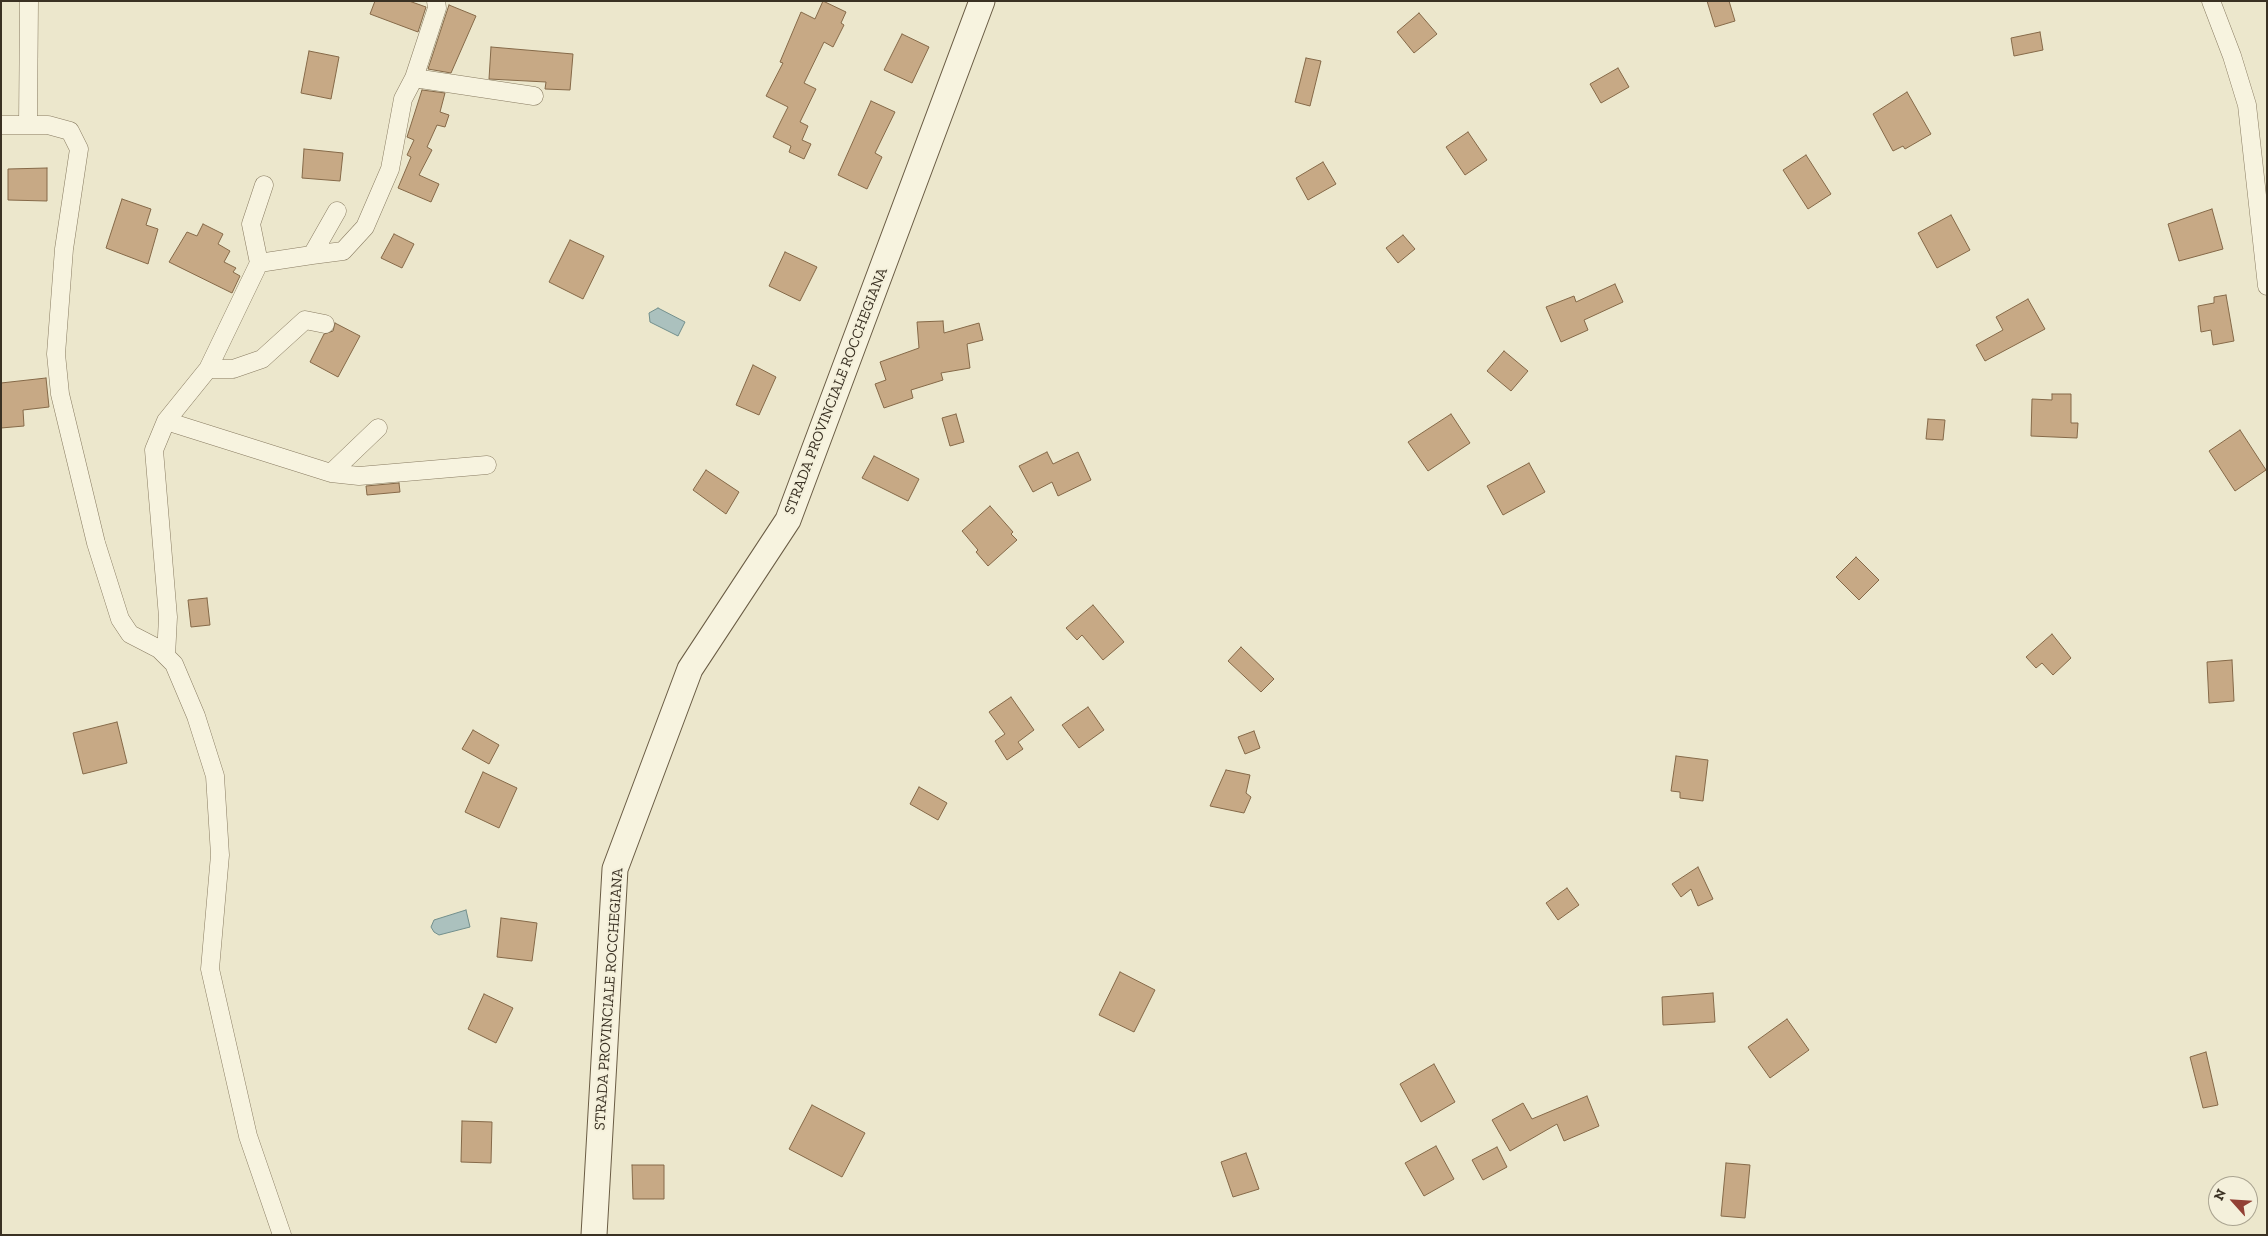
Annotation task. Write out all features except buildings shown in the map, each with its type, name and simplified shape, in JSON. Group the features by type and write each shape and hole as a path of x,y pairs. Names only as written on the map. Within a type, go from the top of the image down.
{"main road":[{"name":"STRADA PROVINCIALE ROCCHEGIANA","path":"594,1235 615,869 690,669 788,520 982,1"}],"street":[{"path":"28,125 29,1"},
{"path":"259,263 343,251 365,227 390,169 403,99 414,78 437,8 436,1"},
{"path":"2211,1 2232,56 2247,105 2267,286"},
{"path":"414,78 534,96"},
{"path":"1,125 48,125 70,131 79,149 64,249 56,354 60,394 96,543 120,619 130,634 159,650 174,664 196,716 215,776 220,855 210,969 248,1136 282,1235"},
{"path":"166,656 168,617 154,450 166,421 208,369 259,263 251,224 264,185"},
{"path":"312,255 337,210"},
{"path":"208,369 233,369 262,359 305,320 325,324"},
{"path":"166,421 331,473 359,476 487,465"},
{"path":"331,473 378,428"}],"water":[{"path":"658,308 685,322 678,336 650,322 649,313"},
{"path":"466,910 470,927 439,935 431,927 434,920"}]}
